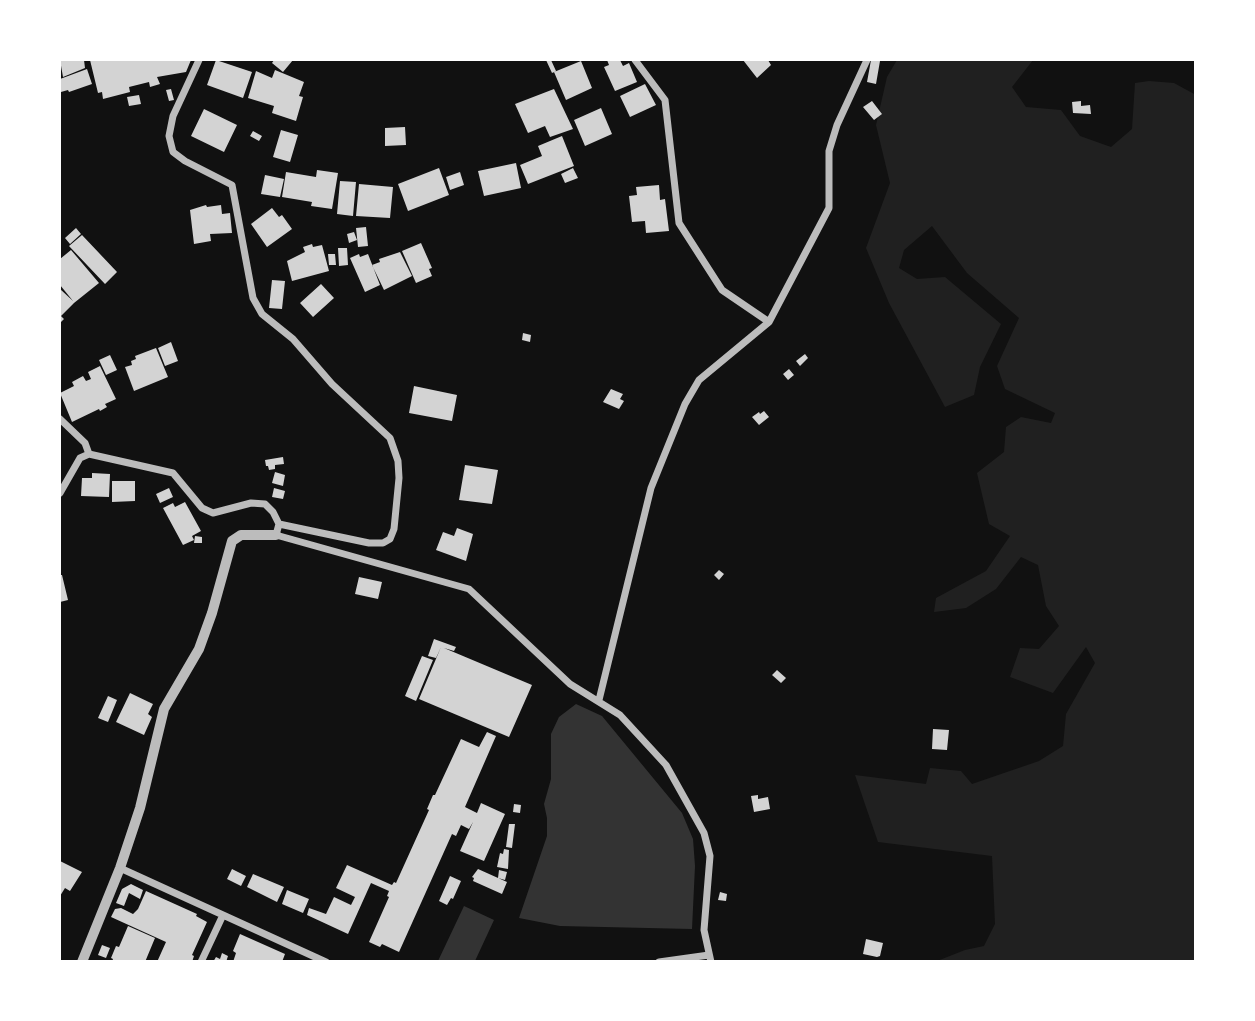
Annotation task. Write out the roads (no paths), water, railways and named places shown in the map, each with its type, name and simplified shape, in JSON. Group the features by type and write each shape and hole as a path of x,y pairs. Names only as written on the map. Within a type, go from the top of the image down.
{"street":[{"path":"82,961 120,868 140,808 164,709 199,649 232,541 240,535 278,530 383,543 390,539 394,529 400,478 398,461 390,438 332,384 293,339 262,314 253,298 232,185 173,152 169,136 173,116 199,60"},
{"path":"635,60 666,100 678,223 722,290 769,322"},
{"path":"598,700 651,488 685,404 699,380 769,322 829,208 829,151 836,125 867,60"},
{"path":"60,419 85,443 89,454"},
{"path":"60,493 80,458 89,454 173,473 202,508 213,513 251,503 265,504 273,512 278,530"},
{"path":"278,530 469,589 570,684 620,715 666,765 704,833 710,856 704,930 710,958 659,961"},
{"path":"120,868 311,958 326,961"},
{"path":"201,961 223,915"}]}
